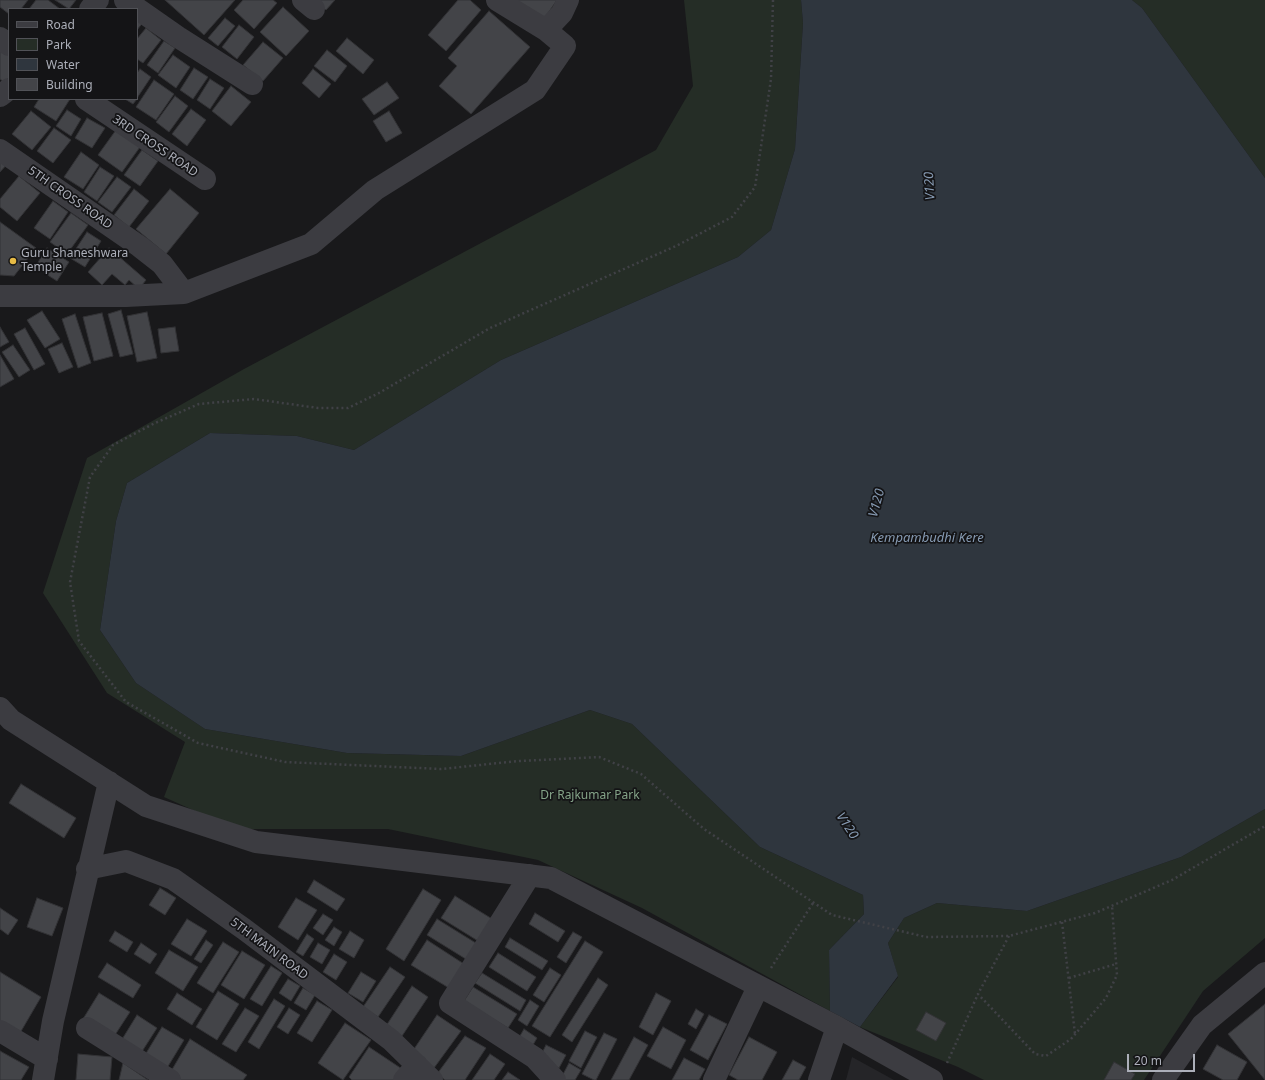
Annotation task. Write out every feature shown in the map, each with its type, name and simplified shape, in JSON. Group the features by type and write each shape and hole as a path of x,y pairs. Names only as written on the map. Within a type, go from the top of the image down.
{"street":[{"path":"91,8 98,0"},
{"path":"125,0 136,8"},
{"path":"0,296 126,296 184,293 311,244 375,190 535,90 565,46 546,30 497,0"},
{"path":"546,30 562,13 568,0"},
{"path":"138,9 178,37 252,84"},
{"path":"0,96 8,90"},
{"name":"3RD CROSS ROAD","path":"87,100 205,179"},
{"name":"5TH CROSS ROAD","path":"0,150 139,246 162,264 184,293"},
{"path":"0,708 11,720 146,806 256,842 551,878 837,1027 939,1073"},
{"path":"43,1080 53,1021 87,869 109,782"},
{"name":"5TH MAIN ROAD","path":"87,869 126,861 173,879 244,929 391,1040 418,1075"},
{"path":"530,875 450,1003 535,1058 555,1080"},
{"path":"1163,1080 1202,1025 1265,973"},
{"path":"714,1080 758,987"},
{"path":"819,1080 837,1027"},
{"path":"87,1028 170,1080"},
{"path":"0,1031 47,1059"}],"path":[{"path":"773,0 771,79 755,187 732,217 676,246 490,328 379,393 348,408 318,408 254,399 199,404 155,423 113,446 90,477 70,582 79,641 126,702 198,743 285,762 441,769 519,761 600,757 641,774 704,829 832,915 926,937 1009,936 1095,913 1172,880 1265,826"},
{"path":"758,987 813,903"},
{"path":"978,994 1035,1054 1046,1056 1071,1039 1106,998 1117,974 1112,906"},
{"path":"1062,922 1075,1034"},
{"path":"939,1073 978,994 1009,936"},
{"path":"1069,978 1116,964"}],"shaded area":[{"path":"852,1057 894,1080 846,1080"}],"green space":[{"name":"Dr Rajkumar Park","path":"684,0 801,0 803,23 795,149 771,230 738,257 501,360 354,450 297,436 210,433 127,483 116,521 100,630 136,683 205,729 347,753 461,756 590,710 632,724 760,847 863,895 864,914 829,950 830,1011 642,908 538,860 388,829 235,829 164,797 185,742 107,693 43,593 87,458 244,369 656,150 693,86"},
{"path":"1132,0 1265,0 1265,178 1142,8"},
{"path":"1265,809 1265,938 1203,991 1144,1080 984,1080 958,1067 860,1027 898,977 888,943 904,918 937,903 1027,911 1181,857"}],"water":[{"name":"Kempambudhi Kere","path":"801,0 1132,0 1142,8 1265,178 1265,809 1181,857 1027,911 937,903 904,918 888,943 898,976 860,1027 830,1011 829,950 864,914 863,895 760,847 632,724 590,710 461,756 347,753 205,729 136,683 100,630 116,521 127,483 210,433 297,436 354,450 501,360 738,257 771,230 795,149 803,23"}],"building":[{"path":"0,0 28,0 22,8 8,8 8,13 0,7"},
{"path":"36,0 48,0 59,8 30,8"},
{"path":"55,0 76,0 70,8"},
{"path":"165,0 235,0 204,35"},
{"path":"243,0 273,0 277,3 254,29 234,10"},
{"path":"315,0 335,0 326,10"},
{"path":"458,0 470,0 481,10 446,51 428,35"},
{"path":"516,0 557,0 544,19"},
{"path":"283,7 309,31 286,56 260,32"},
{"path":"489,11 530,47 471,114 439,86 457,66 448,58"},
{"path":"138,17 144,21 138,29"},
{"path":"225,18 235,26 218,46 208,38"},
{"path":"239,25 254,37 237,59 222,47"},
{"path":"146,28 161,40 143,63 138,60 138,38"},
{"path":"347,38 374,60 363,74 336,51"},
{"path":"164,41 175,48 158,73 147,65"},
{"path":"263,42 283,58 263,81 243,65"},
{"path":"0,43 8,48 8,78 5,83 0,79"},
{"path":"327,50 347,66 335,82 314,66"},
{"path":"173,55 190,67 176,88 158,75"},
{"path":"194,68 208,77 193,99 180,90"},
{"path":"140,69 151,77 138,96 138,72"},
{"path":"313,69 331,84 319,98 302,83"},
{"path":"210,79 224,88 210,109 197,100"},
{"path":"154,80 174,94 156,120 136,107"},
{"path":"387,82 399,98 374,115 362,99"},
{"path":"231,86 251,102 231,126 212,111"},
{"path":"175,96 188,106 169,132 156,122"},
{"path":"38,100 69,100 56,121 34,107"},
{"path":"127,100 136,100 133,104"},
{"path":"191,109 206,120 187,146 172,134"},
{"path":"67,110 81,119 71,136 56,126"},
{"path":"31,111 51,127 32,150 12,134"},
{"path":"389,111 402,133 386,142 373,121"},
{"path":"87,118 105,128 92,148 75,138"},
{"path":"54,128 71,140 53,163 37,151"},
{"path":"116,130 140,147 122,172 98,155"},
{"path":"142,150 158,161 140,186 124,175"},
{"path":"81,152 99,165 83,189 64,177"},
{"path":"0,155 9,162 0,172"},
{"path":"100,167 114,176 97,201 84,192"},
{"path":"19,176 40,193 17,221 0,207 0,199"},
{"path":"117,177 131,187 112,212 98,202"},
{"path":"134,189 149,201 129,227 114,215"},
{"path":"170,189 199,213 166,254 136,229"},
{"path":"53,201 68,212 50,239 34,228"},
{"path":"71,213 88,225 67,254 50,242"},
{"name":"Guru Shaneshwara Temple","path":"0,222 36,248 14,276 0,275"},
{"path":"87,232 101,241 85,267 70,258"},
{"path":"47,248 69,262 57,281 35,267"},
{"path":"109,248 146,280 139,289 129,280 125,285 112,274 102,285 88,272"},
{"path":"121,310 133,354 120,357 108,314"},
{"path":"42,311 60,339 45,348 27,320"},
{"path":"147,312 157,358 137,362 127,316"},
{"path":"102,313 113,356 94,361 83,317"},
{"path":"75,314 91,363 78,368 62,319"},
{"path":"0,327 9,342 0,347"},
{"path":"175,327 179,351 161,353 158,329"},
{"path":"25,328 45,364 34,370 14,334"},
{"path":"62,343 73,367 59,373 48,349"},
{"path":"13,345 30,370 19,377 2,352"},
{"path":"0,355 14,379 0,387"},
{"path":"21,784 76,818 64,838 9,803"},
{"path":"314,880 345,899 337,911 307,892"},
{"path":"160,888 176,898 165,915 149,905"},
{"path":"423,889 441,900 404,961 386,949"},
{"path":"455,896 497,922 483,944 441,918"},
{"path":"37,898 63,908 52,936 27,927"},
{"path":"296,898 317,910 298,940 278,927"},
{"path":"0,908 18,920 8,935 0,929"},
{"path":"535,913 565,931 558,942 529,924"},
{"path":"323,914 333,920 323,935 313,928"},
{"path":"187,919 207,931 191,956 171,944"},
{"path":"437,919 479,945 469,961 427,935"},
{"path":"334,927 342,932 334,946 325,940"},
{"path":"115,931 133,942 127,952 109,941"},
{"path":"350,931 364,940 354,958 339,949"},
{"path":"573,932 582,937 566,963 557,957"},
{"path":"307,934 314,939 303,956 296,952"},
{"path":"510,938 548,961 542,970 505,947"},
{"path":"206,940 213,945 201,963 194,959"},
{"path":"427,940 464,964 449,988 411,965"},
{"path":"585,941 603,952 550,1037 532,1026"},
{"path":"223,942 239,952 213,993 197,983"},
{"path":"141,943 157,954 150,964 134,954"},
{"path":"318,943 330,950 322,964 310,957"},
{"path":"169,950 198,967 183,991 155,973"},
{"path":"242,951 265,965 244,999 221,985"},
{"path":"498,953 536,977 527,991 489,967"},
{"path":"334,954 347,962 336,980 323,972"},
{"path":"107,963 141,985 133,998 98,977"},
{"path":"271,966 282,973 262,1006 250,999"},
{"path":"390,967 405,977 378,1017 363,1007"},
{"path":"550,968 561,975 544,1002 533,995"},
{"path":"0,972 41,997 20,1033 0,1021"},
{"path":"361,972 376,981 363,1002 348,993"},
{"path":"482,973 526,1000 520,1011 475,983"},
{"path":"598,978 608,985 572,1042 562,1035"},
{"path":"288,979 300,986 291,1001 279,993"},
{"path":"412,986 428,997 402,1036 386,1026"},
{"path":"473,987 517,1014 508,1028 464,1001"},
{"path":"303,988 315,995 306,1010 294,1003"},
{"path":"218,991 239,1004 217,1040 196,1027"},
{"path":"99,993 130,1012 113,1038 83,1019"},
{"path":"177,993 202,1009 192,1025 167,1009"},
{"path":"656,993 671,1001 653,1035 639,1027"},
{"path":"274,999 285,1006 259,1049 248,1042"},
{"path":"530,1000 539,1006 527,1026 518,1020"},
{"path":"317,1001 332,1010 312,1042 297,1033"},
{"path":"1265,1004 1265,1080 1228,1034"},
{"path":"245,1008 259,1016 236,1052 222,1044"},
{"path":"289,1008 300,1015 288,1034 277,1027"},
{"path":"696,1009 704,1014 696,1029 688,1024"},
{"path":"926,1012 946,1023 936,1041 916,1030"},
{"path":"137,1015 157,1028 141,1053 121,1041"},
{"path":"437,1015 461,1031 434,1068 412,1052"},
{"path":"709,1015 727,1024 708,1060 690,1050"},
{"path":"345,1023 371,1040 343,1080 318,1063"},
{"path":"162,1027 184,1040 167,1068 145,1055"},
{"path":"663,1027 686,1040 671,1069 647,1056"},
{"path":"524,1029 537,1038 530,1050 517,1041"},
{"path":"585,1031 597,1037 581,1068 569,1061"},
{"path":"604,1033 617,1039 596,1080 594,1080 582,1074"},
{"path":"465,1036 486,1048 465,1080 445,1080 437,1074"},
{"path":"634,1037 648,1045 629,1080 611,1080"},
{"path":"749,1037 777,1052 762,1080 738,1080 729,1075"},
{"path":"190,1039 247,1075 243,1080 181,1080 170,1073"},
{"path":"546,1045 566,1055 559,1068 539,1059"},
{"path":"1217,1045 1247,1062 1237,1080 1223,1080 1203,1069"},
{"path":"369,1047 402,1069 395,1080 352,1080 349,1077"},
{"path":"0,1051 29,1067 21,1080 0,1080"},
{"path":"78,1054 112,1057 110,1080 76,1080"},
{"path":"490,1054 505,1064 494,1080 472,1080"},
{"path":"684,1058 705,1069 699,1080 672,1080"},
{"path":"793,1060 806,1067 799,1080 782,1080"},
{"path":"1114,1062 1135,1074 1131,1080 1104,1080"},
{"path":"123,1063 148,1080 119,1080"},
{"path":"569,1063 581,1070 575,1080 560,1080"},
{"path":"508,1072 520,1080 502,1080"}],"place":[{"name":"Guru Shaneshwara Temple","path":"13,261"}],"water label":[{"name":"V120","path":"930,186"},
{"name":"V120","path":"877,503"},
{"name":"V120","path":"847,826"}]}
